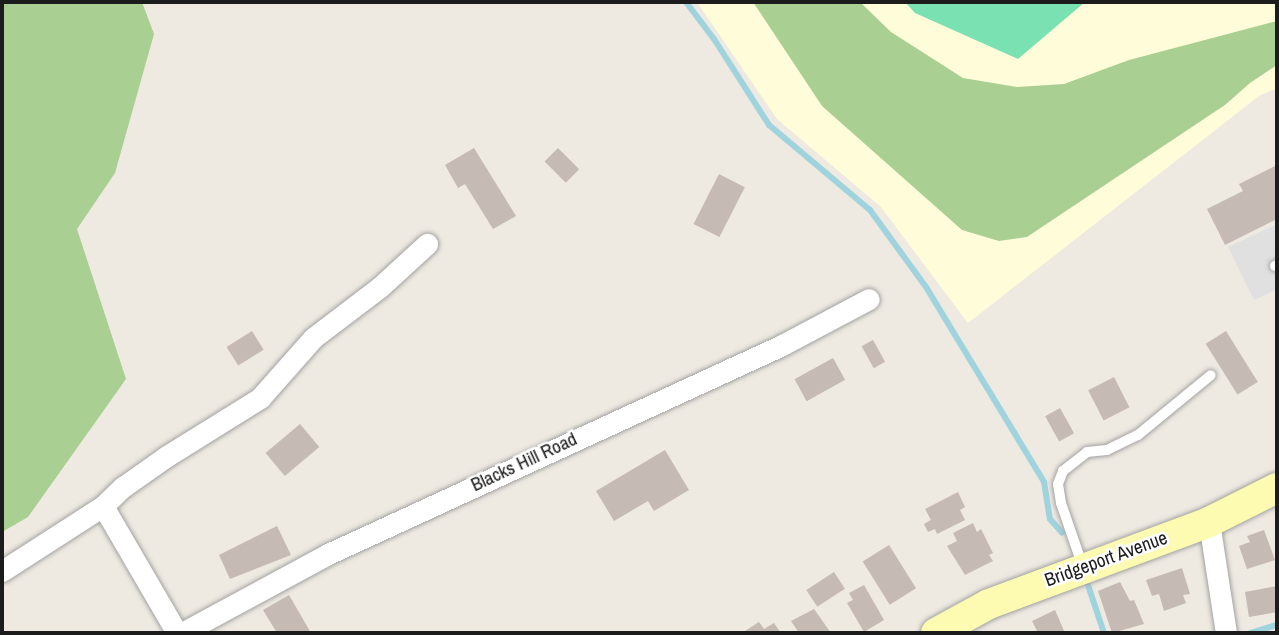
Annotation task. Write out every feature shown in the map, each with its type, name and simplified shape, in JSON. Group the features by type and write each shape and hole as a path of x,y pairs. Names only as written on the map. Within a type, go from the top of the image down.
{"main road":[{"name":"Bridgeport Avenue","path":"936,633 989,604 1209,522 1277,488"}],"street":[{"path":"2,571 103,506 123,487 167,456 260,398 313,338 380,287 427,244"},
{"name":"Blacks Hill Road","path":"182,633 328,554 782,345 869,299"},
{"path":"103,506 177,633"},
{"path":"1209,522 1226,633"}],"lane":[{"path":"1083,567 1061,503 1058,484 1063,471 1087,452 1107,450 1138,435 1211,375"}],"shaded area":[{"path":"697,2 1277,2 1277,88 1259,96 968,323 880,206 777,119"},
{"path":"1277,224 1277,289 1254,300 1228,247"}],"green space":[{"path":"2,2 142,2 154,34 115,173 77,229 126,379 28,517 2,532"},
{"path":"753,2 860,2 891,32 963,78 1017,87 1064,84 1129,60 1277,21 1277,65 1250,83 1225,105 1027,237 999,241 962,230 822,106"},
{"path":"905,2 1085,2 1018,59 915,13"}],"building":[{"path":"474,148 516,216 493,229 465,184 458,188 445,165"},
{"path":"558,148 579,169 566,183 545,161"},
{"path":"1277,165 1277,219 1225,245 1207,209 1243,191 1239,184"},
{"path":"719,174 745,187 719,237 694,224"},
{"path":"252,331 264,350 238,366 227,347"},
{"path":"1226,331 1258,382 1237,395 1206,344"},
{"path":"873,340 885,362 874,368 862,346"},
{"path":"833,358 845,380 807,401 795,379"},
{"path":"1114,377 1129,407 1104,420 1088,390"},
{"path":"1060,408 1074,433 1059,442 1045,416"},
{"path":"300,424 319,447 285,476 266,453"},
{"path":"665,450 689,490 654,511 648,501 614,521 596,491"},
{"path":"958,492 965,507 960,510 965,520 937,534 935,529 928,532 924,524 931,520 925,509"},
{"path":"973,523 977,532 981,529 993,553 989,555 993,561 965,575 947,546 957,541 953,533"},
{"path":"277,526 291,555 230,579 219,555"},
{"path":"1264,530 1275,560 1247,569 1239,546 1250,542 1247,536"},
{"path":"889,545 916,588 890,605 863,561"},
{"path":"1182,568 1190,594 1183,595 1186,603 1164,611 1159,594 1152,596 1146,580"},
{"path":"834,572 845,589 817,607 806,590"},
{"path":"1120,582 1130,601 1134,600 1144,624 1112,633 1098,591"},
{"path":"864,585 884,620 864,632 847,603 853,600 849,593"},
{"path":"1277,586 1277,612 1249,617 1245,592"},
{"path":"289,595 311,633 277,633 263,610"},
{"path":"814,609 831,633 799,633 791,621"},
{"path":"1055,610 1065,633 1038,633 1032,621"},
{"path":"759,622 764,629 774,623 781,633 742,633"}],"waterway":[{"path":"686,2 714,39 769,125 870,210 926,287 1044,482 1050,519 1062,533"},
{"path":"1088,585 1104,633"},
{"path":"1250,633 1277,625"}]}
